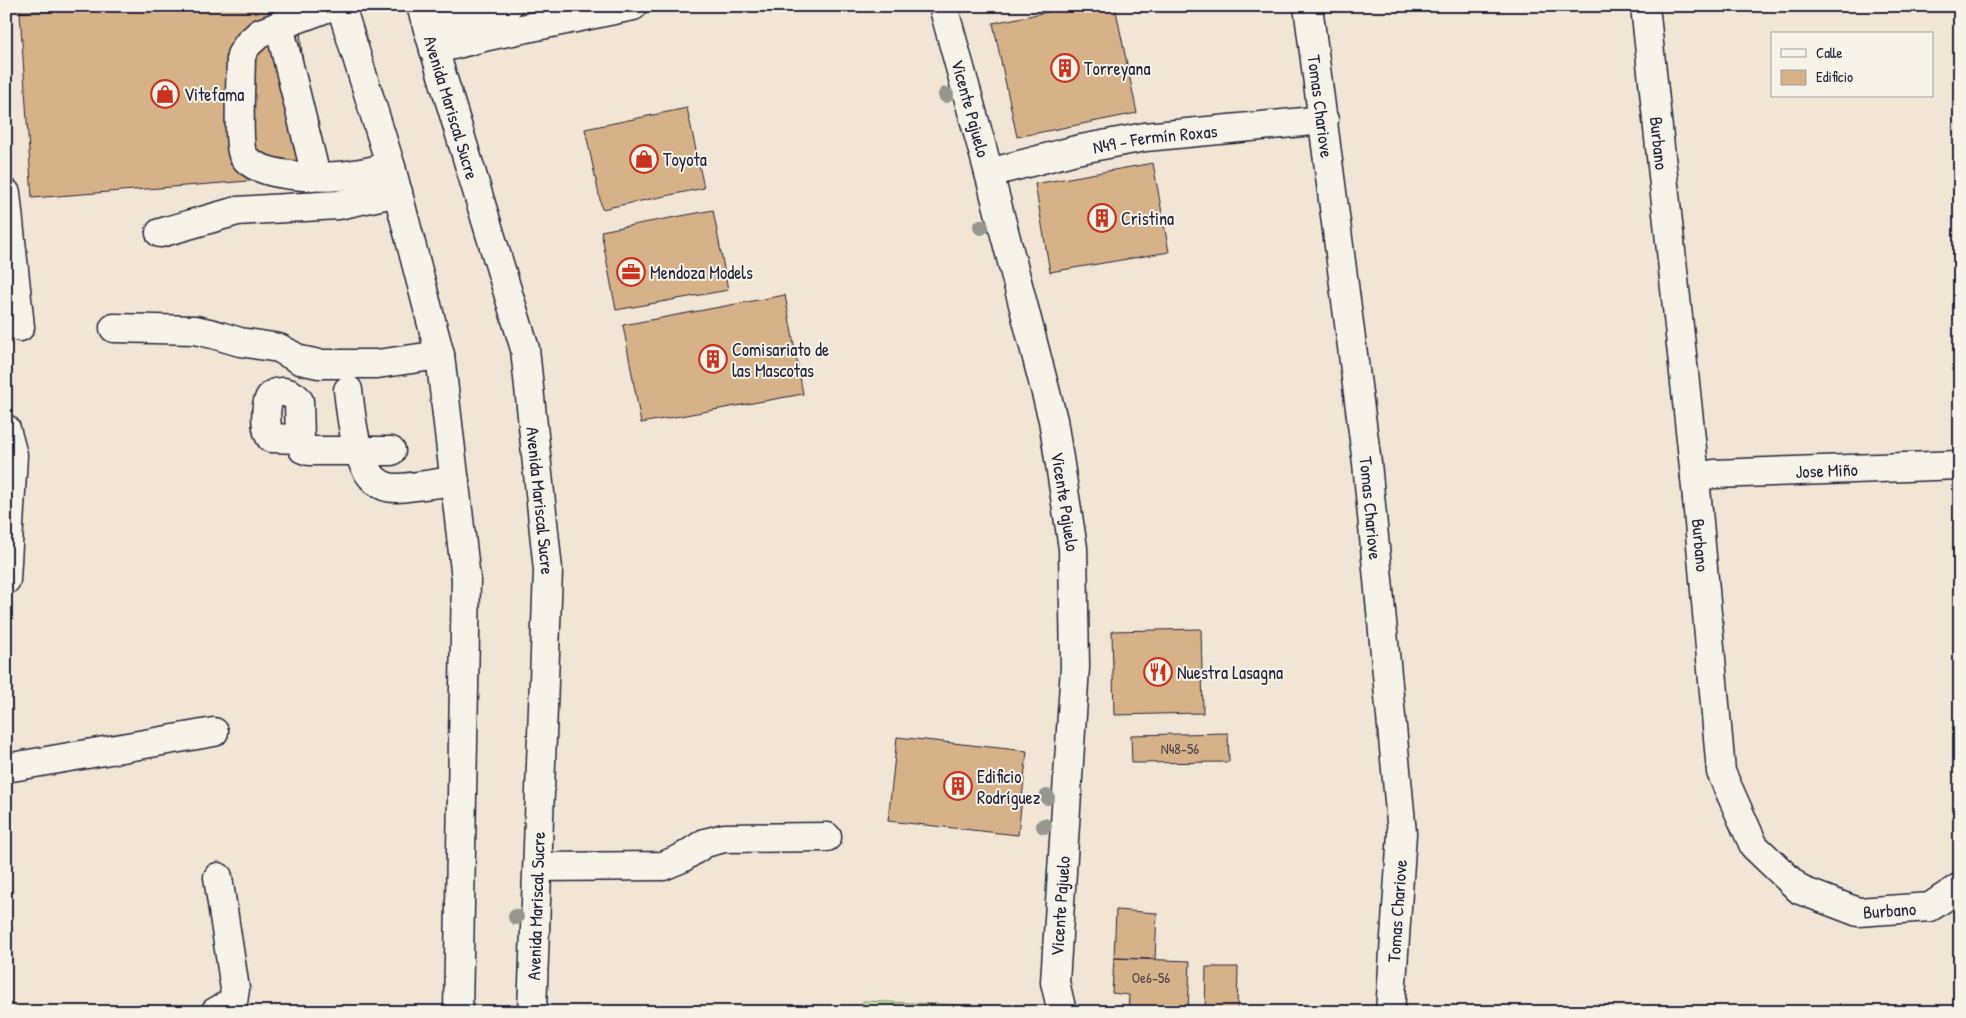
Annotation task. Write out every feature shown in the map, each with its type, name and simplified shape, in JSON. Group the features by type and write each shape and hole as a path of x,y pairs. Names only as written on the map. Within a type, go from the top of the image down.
{"street":[{"path":"332,6 260,33 248,44 241,55 240,141 244,155 254,166 288,175 394,180"},
{"path":"341,6 394,180 440,355 466,579 458,1012"},
{"path":"428,28 482,15 508,6"},
{"path":"428,28 488,36 633,6"},
{"name":"Vicente Pajuelo","path":"943,6 989,173 1053,420 1073,548 1075,667 1055,982 1062,1012"},
{"name":"Tomas Chariove","path":"1308,6 1367,463 1402,833 1390,1012"},
{"name":"Burbano","path":"1645,6 1694,476 1721,772 1754,846 1800,890 1858,912 1930,907 1960,887"},
{"path":"279,25 316,176"},
{"name":"Avenida Mariscal Sucre","path":"428,28 524,349 548,570 532,1012"},
{"name":"N49 - Fermín Roxas","path":"989,173 1076,150 1145,138 1324,120"},
{"path":"160,233 238,211 338,205 394,180"},
{"path":"6,193 20,327"},
{"path":"114,328 204,332 240,342 279,348 300,360 319,364 377,364 440,355"},
{"path":"348,390 358,451 367,471 380,485 396,488 454,481"},
{"path":"6,429 13,456 6,580"},
{"path":"300,439 303,449 309,451 391,451"},
{"name":"Jose Miño","path":"1694,476 1960,465"},
{"path":"6,768 214,732"},
{"path":"538,867 663,866 682,858 705,842 724,838 827,837"},
{"path":"215,1012 220,1011 233,1002 235,989 218,877"}],"green space":[{"path":"863,1001 1010,1007 1011,1012 862,1012"}],"building":[{"path":"20,6 159,6 20,12"},
{"name":"Vitefama","path":"159,6 298,6 312,176 32,198 20,12"},
{"name":"Torreyana","path":"1078,6 1115,6 1137,113 1017,137 993,23"},
{"name":"Toyota","path":"687,108 704,188 602,209 585,129"},
{"name":"Cristina","path":"1153,163 1169,252 1050,272 1035,184"},
{"path":"713,210 728,290 616,310 601,231"},
{"name":"Comisariato de las Mascotas","path":"785,295 803,394 641,423 623,325"},
{"name":"Nuestra Lasagna","path":"1201,629 1203,713 1114,715 1112,631"},
{"path":"1228,733 1229,762 1132,763 1131,735"},
{"name":"Edificio Rodríguez","path":"897,737 1027,751 1018,835 888,821"},
{"path":"1116,910 1157,913 1155,959 1114,958"},
{"path":"1114,958 1190,961 1188,1012 1128,1012 1129,995 1112,993"},
{"path":"1206,967 1238,967 1237,1012 1205,1012"}],"place":[{"name":"Torreyana","path":"1065,68"},
{"name":"Vitefama","path":"165,94"},
{"name":"Toyota","path":"644,159"},
{"name":"Cristina","path":"1102,218"},
{"name":"Mendoza Models","path":"631,272"},
{"name":"Comisariato de las Mascotas","path":"713,359"},
{"name":"Nuestra Lasagna","path":"1158,672"},
{"name":"Edificio Rodríguez","path":"958,786"}]}
